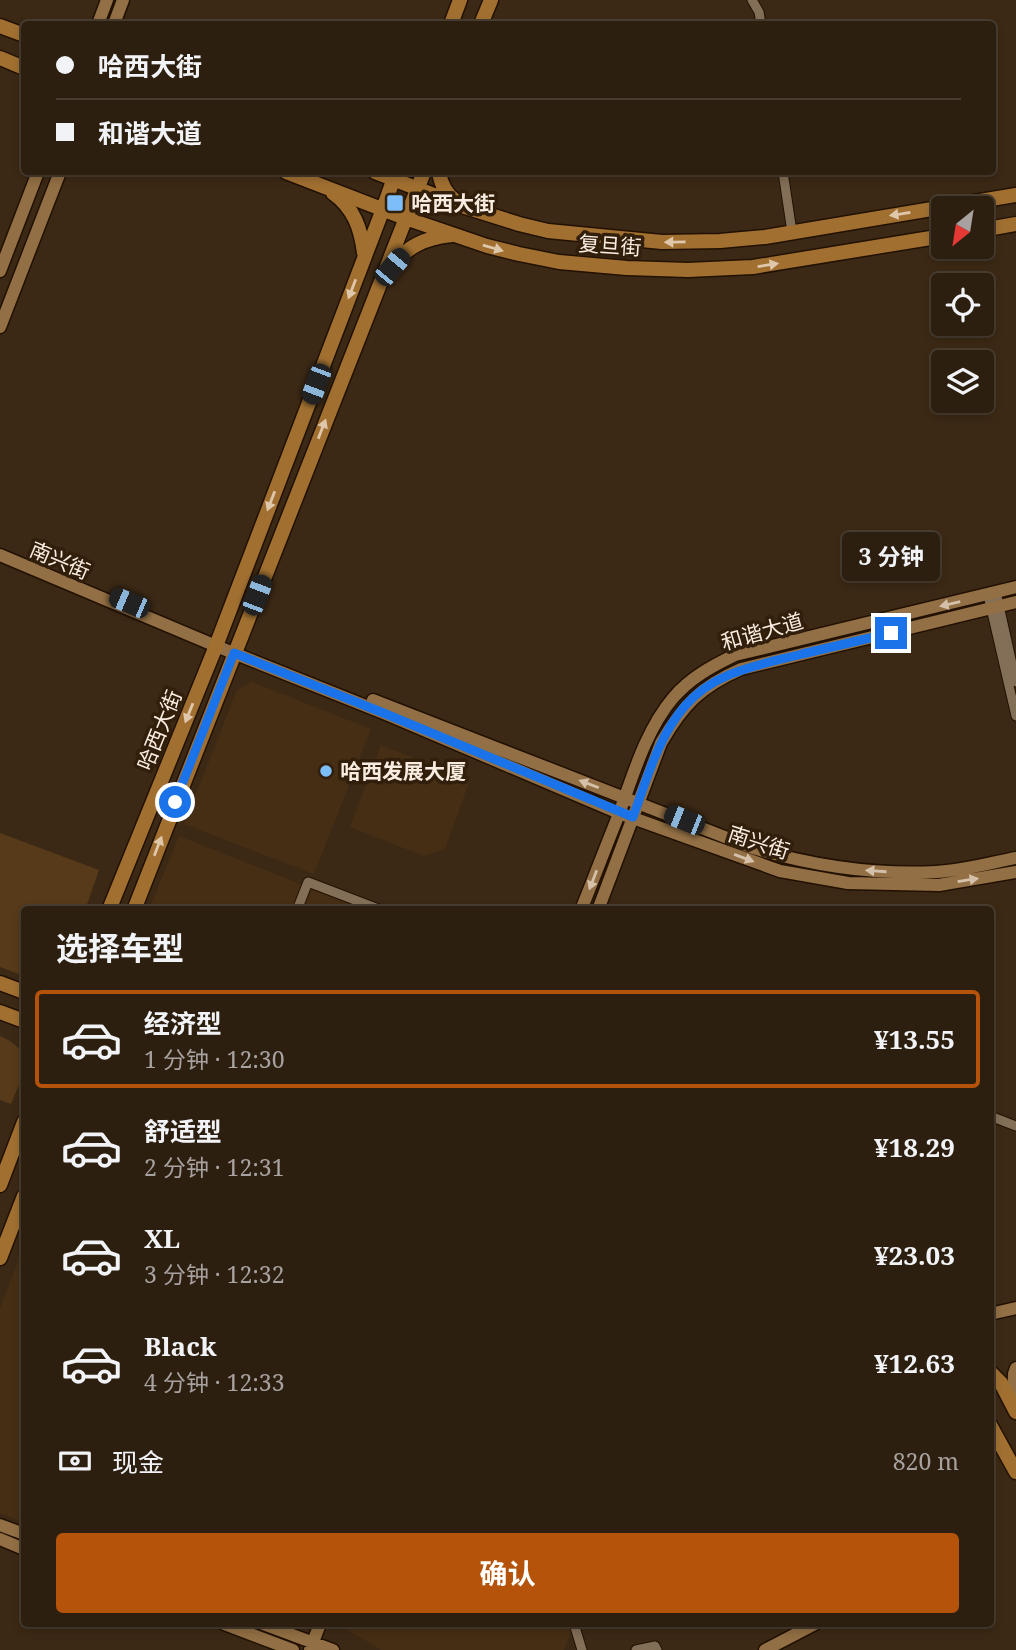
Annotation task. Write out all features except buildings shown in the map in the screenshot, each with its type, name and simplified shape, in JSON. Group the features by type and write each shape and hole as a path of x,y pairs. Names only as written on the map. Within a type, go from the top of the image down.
{"main road":[{"path":"452,21 460,0"},
{"path":"482,21 491,0"},
{"path":"0,26 21,35"},
{"path":"0,58 21,67"},
{"name":"复旦街","path":"294,175 487,246 559,262 688,270 753,267 931,238"},
{"name":"复旦街","path":"394,175 418,189 519,224 548,230 662,242 765,237 1016,195"},
{"name":"哈西大街","path":"111,906 217,643 394,175"},
{"name":"哈西大街","path":"136,906 423,175"},
{"path":"440,175 442,186 450,197 462,206"},
{"path":"323,186 338,197 357,220 364,257"},
{"path":"994,228 1016,224"},
{"path":"379,285 401,255 411,248 426,240 454,234"},
{"path":"0,983 21,991"},
{"path":"0,1012 21,1020"},
{"path":"0,1185 21,1130"},
{"path":"0,1258 21,1204"},
{"path":"994,1376 1001,1383 1015,1410"},
{"path":"994,1432 1016,1472"}],"street":[{"path":"99,21 107,0"},
{"path":"115,21 123,0"},
{"path":"752,0 760,21"},
{"path":"0,271 37,175"},
{"path":"0,327 59,175"},
{"path":"783,175 792,232"},
{"name":"南兴街","path":"0,548 217,643"},
{"name":"南兴街","path":"0,555 217,643 753,848 833,867 879,872 937,872 1016,858"},
{"name":"和谐大道","path":"583,906 640,758 665,708 684,687 709,668 735,655 1016,587"},
{"path":"992,594 1016,716"},
{"name":"和谐大道","path":"600,906 661,743 686,705 714,682 741,669 1016,602"},
{"path":"995,607 1016,682"},
{"name":"南兴街","path":"235,650 619,813 780,871 848,883 939,885 1016,872"},
{"path":"299,906 308,882 371,906"},
{"path":"994,1118 1016,1126"},
{"path":"994,1313 1016,1308"},
{"path":"1015,1410 1016,1368"},
{"path":"0,1525 21,1533"},
{"path":"0,1539 21,1548"},
{"path":"232,1627 294,1650 303,1627"},
{"path":"271,1627 299,1637 312,1646 334,1650"},
{"path":"312,1646 319,1627"},
{"path":"575,1627 582,1650"},
{"path":"765,1650 810,1627"},
{"path":"636,1650 655,1646 657,1650"}],"shaded area":[{"path":"252,682 371,729 314,874 184,824 237,690"},
{"path":"381,745 470,780 445,849 424,856 350,827"},
{"path":"0,833 99,870 86,906 21,906 21,975 0,967"},
{"path":"179,836 356,906 151,906"},
{"path":"0,1036 12,1043 21,1054 21,1079 11,1104 0,1100"},
{"path":"21,1255 21,1521 0,1513 0,1308"},
{"path":"343,1627 573,1627 564,1650 381,1650"}],"place":[{"name":"哈西大街","path":"395,203"},
{"name":"哈西发展大厦","path":"326,771"}],"route":[{"path":"175,802 234,653 633,817 661,743 671,725 697,694 741,669 891,633"}]}
